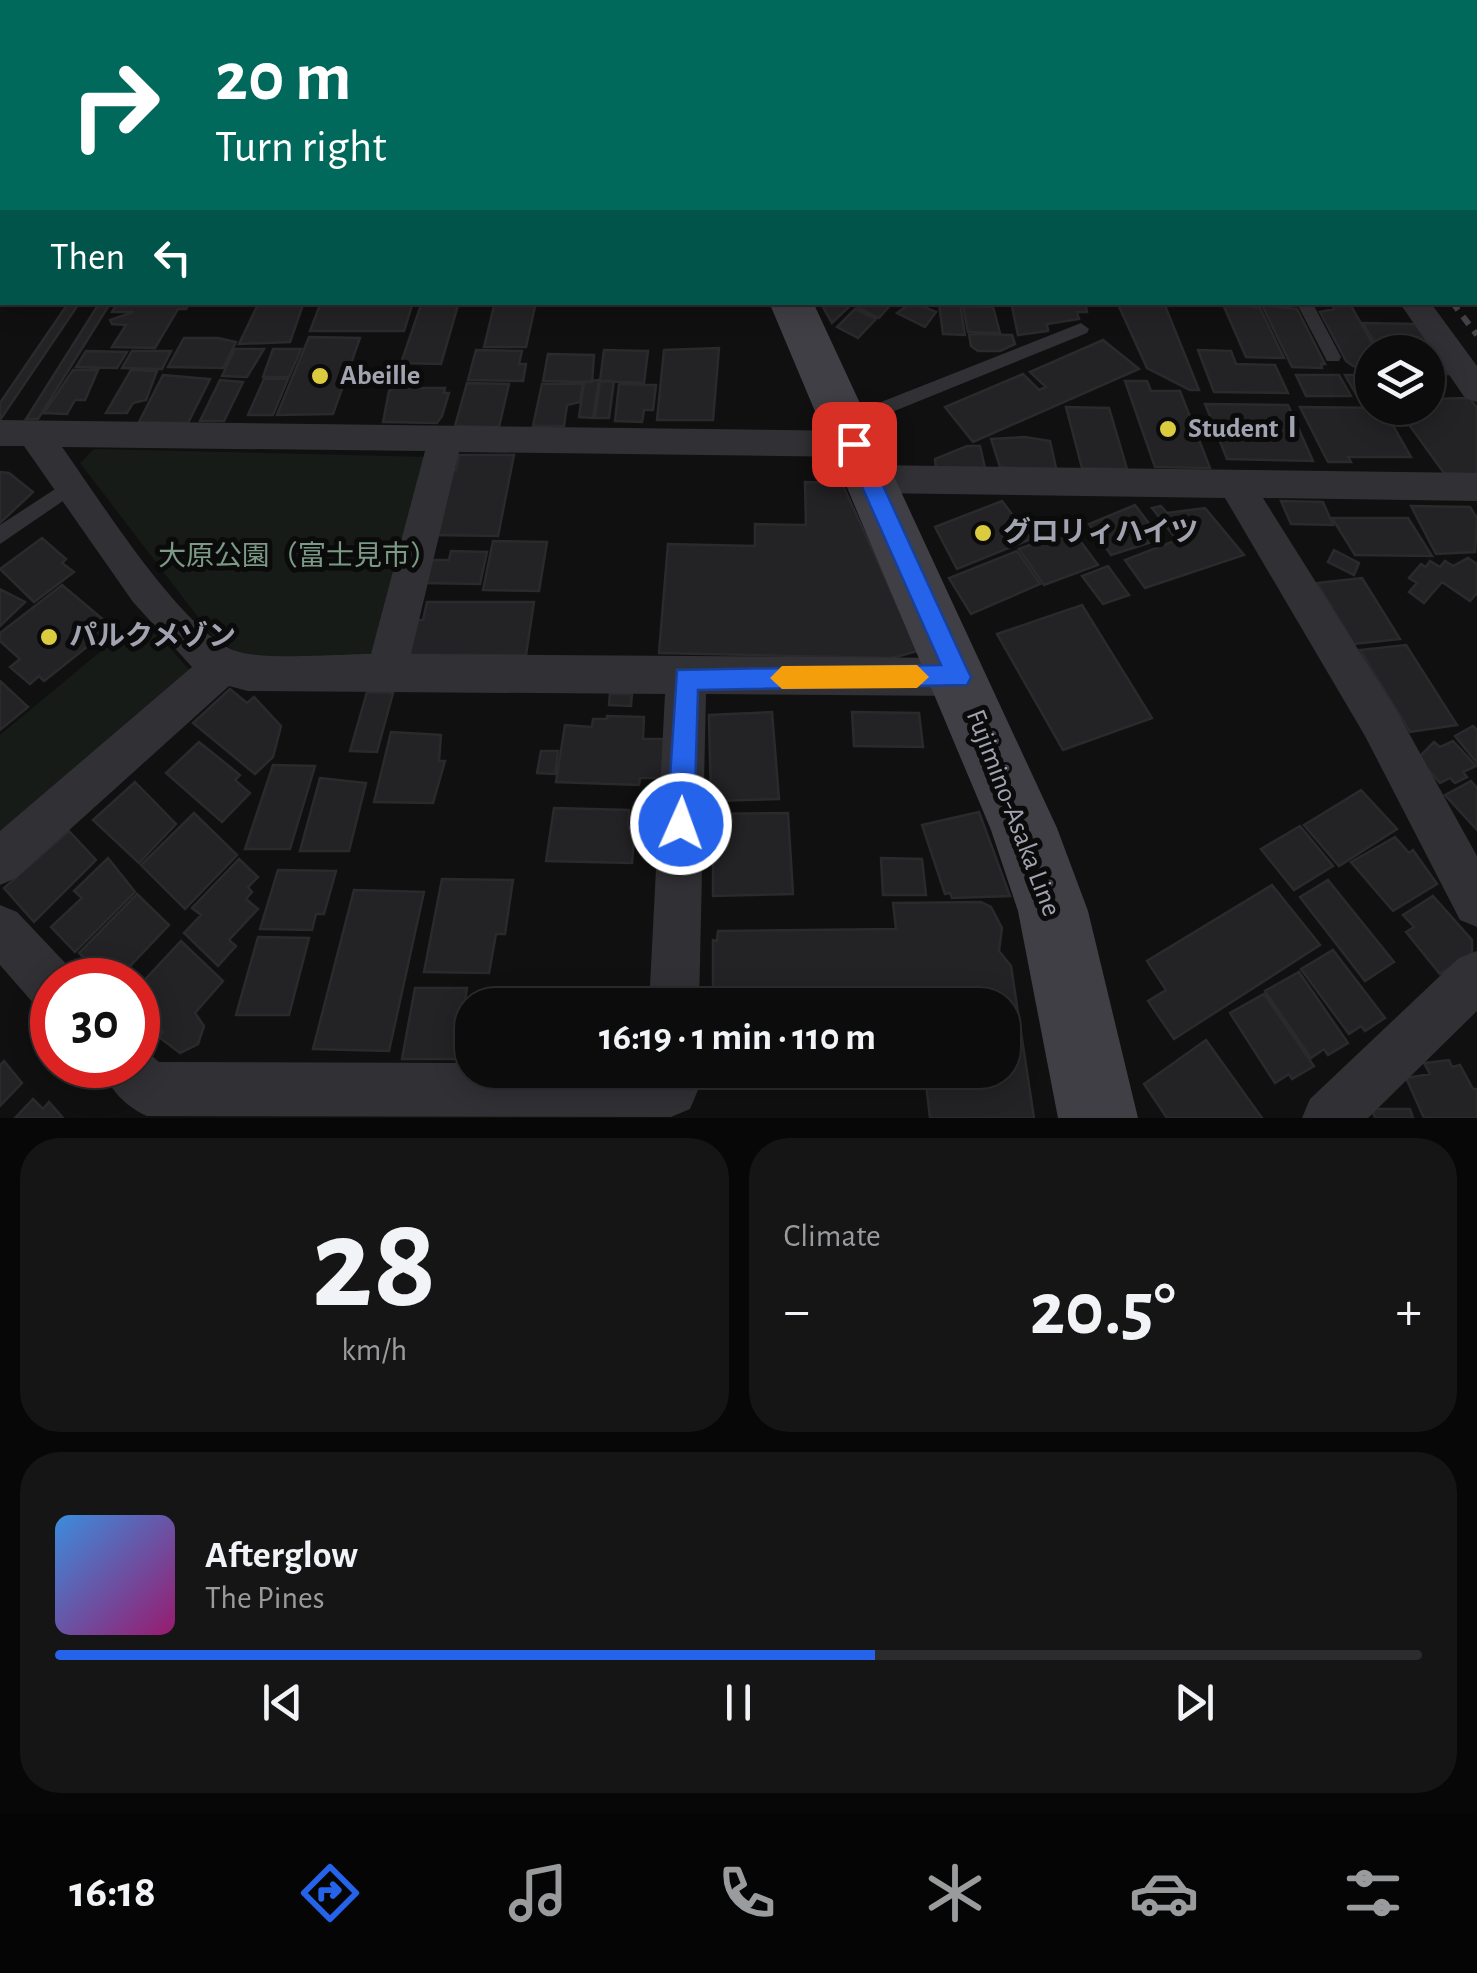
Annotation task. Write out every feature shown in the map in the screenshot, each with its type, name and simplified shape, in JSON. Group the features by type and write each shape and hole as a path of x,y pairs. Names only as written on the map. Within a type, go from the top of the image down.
{"main road":[{"name":"Fujimino-Asaka Line","path":"791,305 1024,828 1053,912 1098,1118"}],"street":[{"path":"1416,305 1477,390"},
{"path":"17,434 856,449 1236,487 1477,487"},
{"path":"17,434 72,485 158,601 199,649 222,666 248,672 958,677"},
{"path":"386,674 444,440"},
{"path":"1236,487 1470,874"},
{"path":"0,862 222,666"},
{"path":"675,988 686,678"},
{"path":"0,929 30,962"},
{"path":"1329,1118 1477,976"},
{"path":"146,1088 672,1093"}],"lane":[{"path":"1306,305 1332,357"},
{"path":"856,449 1082,329"},
{"path":"0,536 72,485"}],"green space":[{"name":"大原公園（富士見市）","path":"94,449 430,457 380,663 240,655 211,634 80,463"},
{"path":"142,617 192,673 0,839 0,735"}],"building":[{"path":"67,305 78,305 0,420 0,403"},
{"path":"98,305 109,305 38,419 26,419"},
{"path":"116,305 188,305 178,309 155,348 112,347 126,325 112,324 110,320 134,312 112,312"},
{"path":"258,305 303,305 290,342 239,344"},
{"path":"320,305 412,305 404,331 310,331"},
{"path":"421,305 458,305 441,364 401,363"},
{"path":"494,305 535,305 526,347 484,347"},
{"path":"822,305 851,305 832,323"},
{"path":"859,305 890,305 879,318"},
{"path":"908,305 936,312 925,327 897,313"},
{"path":"939,305 960,305 965,335 943,334"},
{"path":"1012,305 1086,305 1087,312 1077,312 1079,319 1047,324 1048,331 1018,335"},
{"path":"1118,305 1165,305 1199,390 1190,390 1147,368"},
{"path":"1223,305 1260,308 1284,358 1246,357"},
{"path":"1262,305 1297,309 1325,364 1321,364 1322,368 1292,367"},
{"path":"1332,305 1351,305 1367,335 1355,335 1355,366 1346,361 1320,312 1334,309"},
{"path":"963,306 993,307 1000,333 968,332"},
{"path":"855,309 876,319 858,338 837,327"},
{"path":"1363,323 1417,324 1424,335 1370,335"},
{"path":"969,334 1012,335 1015,344 1000,351 978,351 971,346"},
{"name":"Abeille","path":"309,337 360,338 333,414 277,415"},
{"path":"184,338 236,342 223,368 168,367"},
{"path":"1103,340 1139,369 973,442 945,407 1023,374 1039,390 1046,387 1030,372"},
{"path":"719,348 713,420 657,420 664,350"},
{"path":"235,349 264,349 247,377 222,376"},
{"path":"273,349 301,349 289,377 263,377"},
{"path":"476,350 522,351 519,364 526,364 523,381 468,380"},
{"path":"604,350 648,351 644,383 600,381"},
{"path":"1198,350 1231,351 1236,364 1275,365 1288,393 1214,392"},
{"path":"86,351 127,352 117,368 76,367"},
{"path":"132,351 171,351 162,369 122,368"},
{"path":"548,354 594,355 592,382 543,381"},
{"path":"73,370 98,370 85,400 75,400 67,414 44,413"},
{"path":"131,370 157,371 146,400 133,403 127,413 106,413"},
{"path":"163,375 210,379 188,423 139,422"},
{"path":"1296,375 1339,375 1351,396 1306,396"},
{"path":"1345,375 1355,375 1355,392"},
{"path":"264,379 288,379 273,415 248,415"},
{"path":"220,380 243,382 224,421 200,421"},
{"path":"599,380 593,418 579,417 584,382"},
{"path":"600,381 614,381 609,418 595,418"},
{"name":"StudentⅠ","path":"1125,381 1147,381 1151,391 1180,391 1210,468 1155,467"},
{"path":"467,383 509,384 499,427 455,426"},
{"path":"542,384 583,384 580,402 567,405 564,426 533,426"},
{"path":"619,384 656,385 653,410 644,410 642,422 615,421"},
{"path":"445,388 444,393 449,393 442,416 437,423 383,422 389,391"},
{"path":"1470,398 1477,408 1477,474 1444,473 1409,425 1445,425 1445,399"},
{"path":"1205,404 1288,405 1313,461 1227,459"},
{"path":"1066,407 1109,408 1127,469 1082,468"},
{"path":"1300,407 1355,408 1355,425 1393,425 1411,457 1348,457 1351,462 1328,462"},
{"path":"1025,437 1050,441 1057,472 1000,467 991,439"},
{"path":"967,446 980,446 985,468 936,468 935,459"},
{"path":"459,455 514,455 498,536 431,535 449,470 456,470"},
{"path":"0,472 9,473 33,492 0,523"},
{"path":"805,482 842,483 918,651 892,658 659,653 668,544 755,546 755,524 806,525"},
{"name":"グロリィハイツ","path":"1002,501 1031,539 957,569 935,527"},
{"path":"1281,501 1323,502 1333,525 1291,524"},
{"path":"1135,505 1157,534 1144,538 1149,543 1111,555 1089,524"},
{"path":"1161,506 1167,513 1205,508 1244,555 1145,588 1125,560 1177,540 1152,508"},
{"path":"1411,506 1470,507 1477,518 1475,552 1436,554"},
{"path":"1332,518 1408,518 1432,556 1355,555"},
{"path":"1072,530 1098,565 1044,585 1019,549"},
{"path":"42,538 66,559 62,563 74,572 34,602 0,569"},
{"path":"493,541 547,542 539,591 483,590"},
{"path":"1334,550 1359,563 1354,575 1328,562"},
{"path":"451,551 487,552 480,584 423,583 429,560 449,560"},
{"path":"1017,551 1040,584 971,614 949,578"},
{"path":"1468,558 1477,564 1477,593 1470,601 1442,582 1424,603 1409,592 1417,583 1409,578 1421,564 1426,567 1430,561 1440,567 1445,561 1453,566"},
{"path":"1108,566 1129,595 1103,604 1082,576"},
{"path":"1362,578 1400,639 1354,644 1317,583"},
{"name":"パルクメゾン","path":"62,585 112,627 44,681 39,676 30,684 10,667 20,659 0,641 0,633"},
{"path":"0,589 25,602 0,626"},
{"path":"427,602 534,602 526,655 407,655 416,620 423,620"},
{"path":"1082,605 1152,718 1063,750 997,634"},
{"path":"1406,645 1457,725 1410,732 1360,650"},
{"path":"0,681 28,707 0,730"},
{"path":"230,689 247,703 254,697 281,726 273,757 255,774 193,723"},
{"path":"367,692 393,693 377,752 350,751"},
{"path":"610,694 632,694 631,706 609,705"},
{"path":"772,712 779,799 711,801 709,715"},
{"path":"852,712 919,713 923,747 854,746"},
{"path":"644,717 643,739 666,739 663,778 640,778 639,785 556,782 565,725 592,727 593,719"},
{"path":"1473,726 1477,730 1477,763 1455,736"},
{"path":"391,732 441,735 439,761 445,761 433,803 374,802"},
{"path":"1453,741 1476,766 1463,772 1467,777 1455,783 1450,778 1440,783 1418,758 1434,742 1440,747"},
{"path":"199,742 240,775 235,780 250,793 222,822 166,773"},
{"path":"541,751 558,751 555,774 537,773"},
{"path":"273,765 315,766 290,849 245,849"},
{"path":"320,778 366,783 349,851 300,851"},
{"path":"1471,781 1477,788 1477,830 1445,795"},
{"path":"135,782 176,824 139,863 93,820"},
{"path":"1361,790 1397,829 1339,866 1304,825"},
{"path":"554,808 629,810 628,828 635,828 632,863 546,861"},
{"path":"979,812 1010,896 952,898 950,893 945,894 922,825"},
{"path":"194,813 237,855 185,909 141,865"},
{"path":"788,813 793,894 713,896 713,814"},
{"path":"1300,826 1333,866 1294,890 1261,849"},
{"path":"69,831 96,860 34,922 4,888"},
{"path":"1395,837 1409,853 1413,850 1437,884 1393,911 1351,862"},
{"path":"108,858 135,892 75,952 51,927 82,898 74,891"},
{"path":"881,858 922,859 926,895 883,895"},
{"path":"239,859 258,877 248,887 252,892 246,899 258,909 229,940 236,946 218,966 184,933 201,915 192,908"},
{"path":"278,870 336,871 324,914 316,914 312,930 260,929"},
{"path":"442,879 513,880 505,934 496,934 489,973 424,972"},
{"path":"1328,880 1394,962 1365,981 1300,897"},
{"path":"1272,885 1320,945 1174,1039 1148,1001 1166,990 1147,961"},
{"path":"354,890 424,892 389,1051 313,1049"},
{"path":"137,894 169,925 138,958 84,958 79,953"},
{"path":"1433,896 1472,940 1472,953 1440,974 1406,932 1414,927 1403,915"},
{"path":"981,902 991,907 1002,928 999,951 1011,966 1014,988 713,988 713,940 717,941 718,931 896,929 893,903"},
{"path":"258,937 309,938 289,1015 236,1015"},
{"path":"181,941 223,981 195,1013 204,1026 198,1044 180,1053 160,1038 160,963"},
{"path":"1333,950 1385,1018 1365,1031 1361,1026 1349,1034 1301,969"},
{"path":"1299,972 1348,1043 1328,1055 1324,1049 1311,1058 1265,991"},
{"path":"415,988 455,988 455,1059 402,1059"},
{"path":"1264,994 1314,1066 1292,1079 1289,1074 1275,1083 1230,1013"},
{"path":"1020,1025 1034,1118 930,1118 927,1088 1020,1088"},
{"path":"1206,1040 1262,1118 1167,1118 1144,1084"},
{"path":"1449,1060 1452,1067 1460,1065 1473,1089 1477,1089 1477,1118 1424,1118 1406,1078 1430,1074 1424,1063"},
{"path":"4,1061 22,1083 0,1106 0,1065"},
{"path":"33,1099 43,1109 49,1102 63,1118 15,1118"},
{"path":"1372,1109 1410,1109 1413,1118 1375,1118"}],"railway":[{"path":"1454,305 1477,335"}],"slow traffic":[{"path":"782,678 917,677"}],"place":[{"name":"Abeille","path":"320,376"},
{"name":"StudentⅠ","path":"1168,429"},
{"name":"グロリィハイツ","path":"983,533"},
{"name":"パルクメゾン","path":"49,637"}],"route":[{"path":"681,824 686,678 958,677 854,444"}]}
